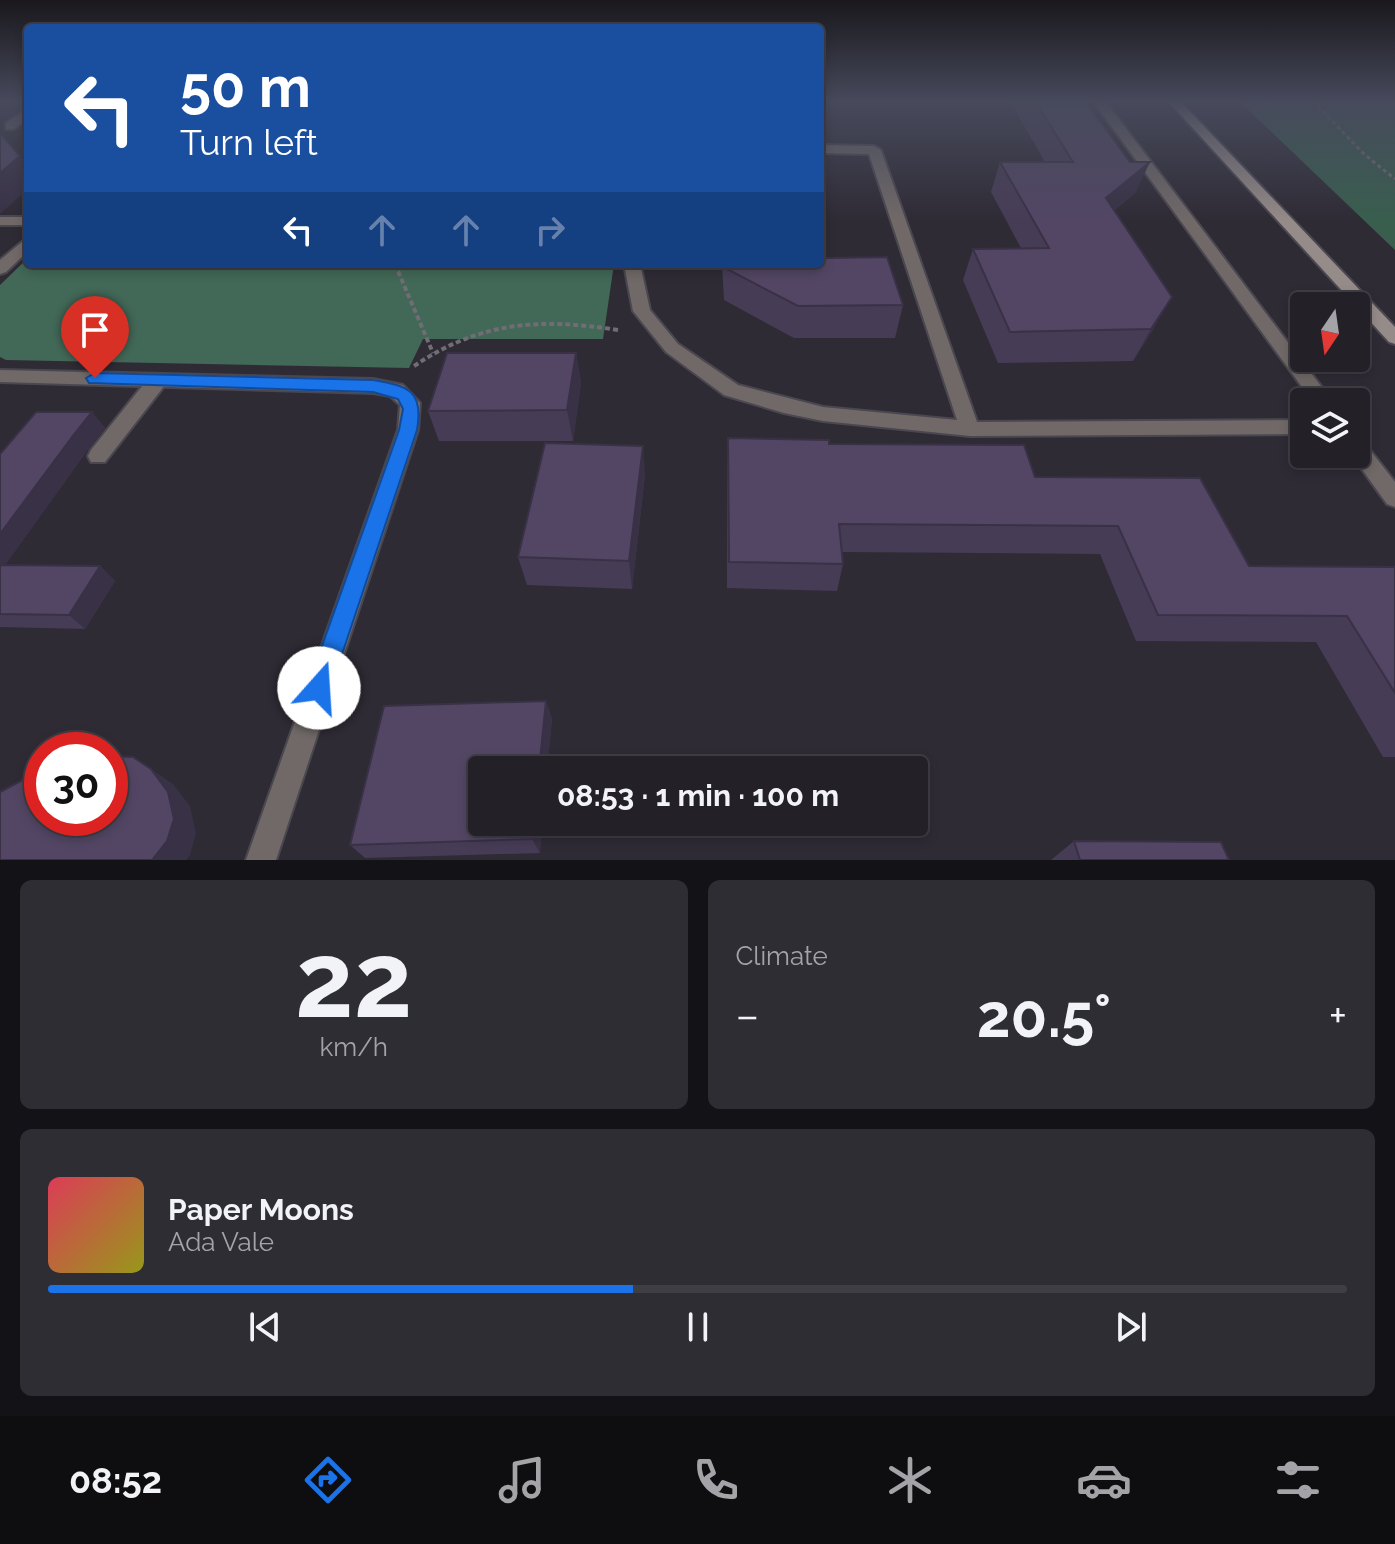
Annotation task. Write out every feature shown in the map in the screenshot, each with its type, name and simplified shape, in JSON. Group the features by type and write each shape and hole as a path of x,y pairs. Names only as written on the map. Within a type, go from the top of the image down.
{"main road":[{"path":"1211,141 1395,338"}],"street":[{"path":"1129,141 1313,388"},
{"path":"824,149 874,150 970,429"},
{"path":"0,221 24,221"},
{"path":"0,269 24,246"},
{"path":"633,268 642,311 666,341 714,380 751,397 823,414 970,429 1290,427"},
{"path":"0,376 373,386 396,390 406,396 411,416 261,860"},
{"path":"98,456 158,380"},
{"path":"1370,465 1395,498"}],"path":[{"path":"1352,141 1395,179"},
{"path":"397,268 433,353"},
{"path":"373,386 467,336 537,324 606,328 666,341"}],"green space":[{"path":"1281,141 1395,141 1395,250"},
{"path":"24,262 24,268 613,268 603,339 423,339 409,368 6,360 0,357 0,285"}],"building":[{"path":"0,141 7,141 20,156 0,173"},
{"path":"1060,141 1115,141 1130,162 1150,162 1106,198 1172,297 1151,329 1010,332 973,249 1049,248 1000,162 1073,162"},
{"path":"824,256 887,257 903,305 798,306 725,268 824,268"},
{"path":"447,353 576,353 567,410 428,411"},
{"path":"36,412 92,412 0,534 0,454"},
{"path":"728,438 829,440 829,444 1024,445 1035,477 1200,478 1249,566 1395,567 1395,693 1347,616 1158,615 1118,526 839,524 843,564 729,562"},
{"path":"545,443 643,446 629,561 518,557"},
{"path":"0,565 100,566 69,615 0,614"},
{"path":"546,701 540,756 468,756 468,836 532,836 532,839 350,845 384,706"},
{"path":"128,757 133,757 151,769 168,792 174,819 167,841 152,860 0,860 0,792 24,779 24,836 128,836"},
{"path":"1074,841 1221,842 1229,860 1080,860"}],"route":[{"path":"95,378 373,386 396,390 406,396 411,409 408,430 319,688"}]}
